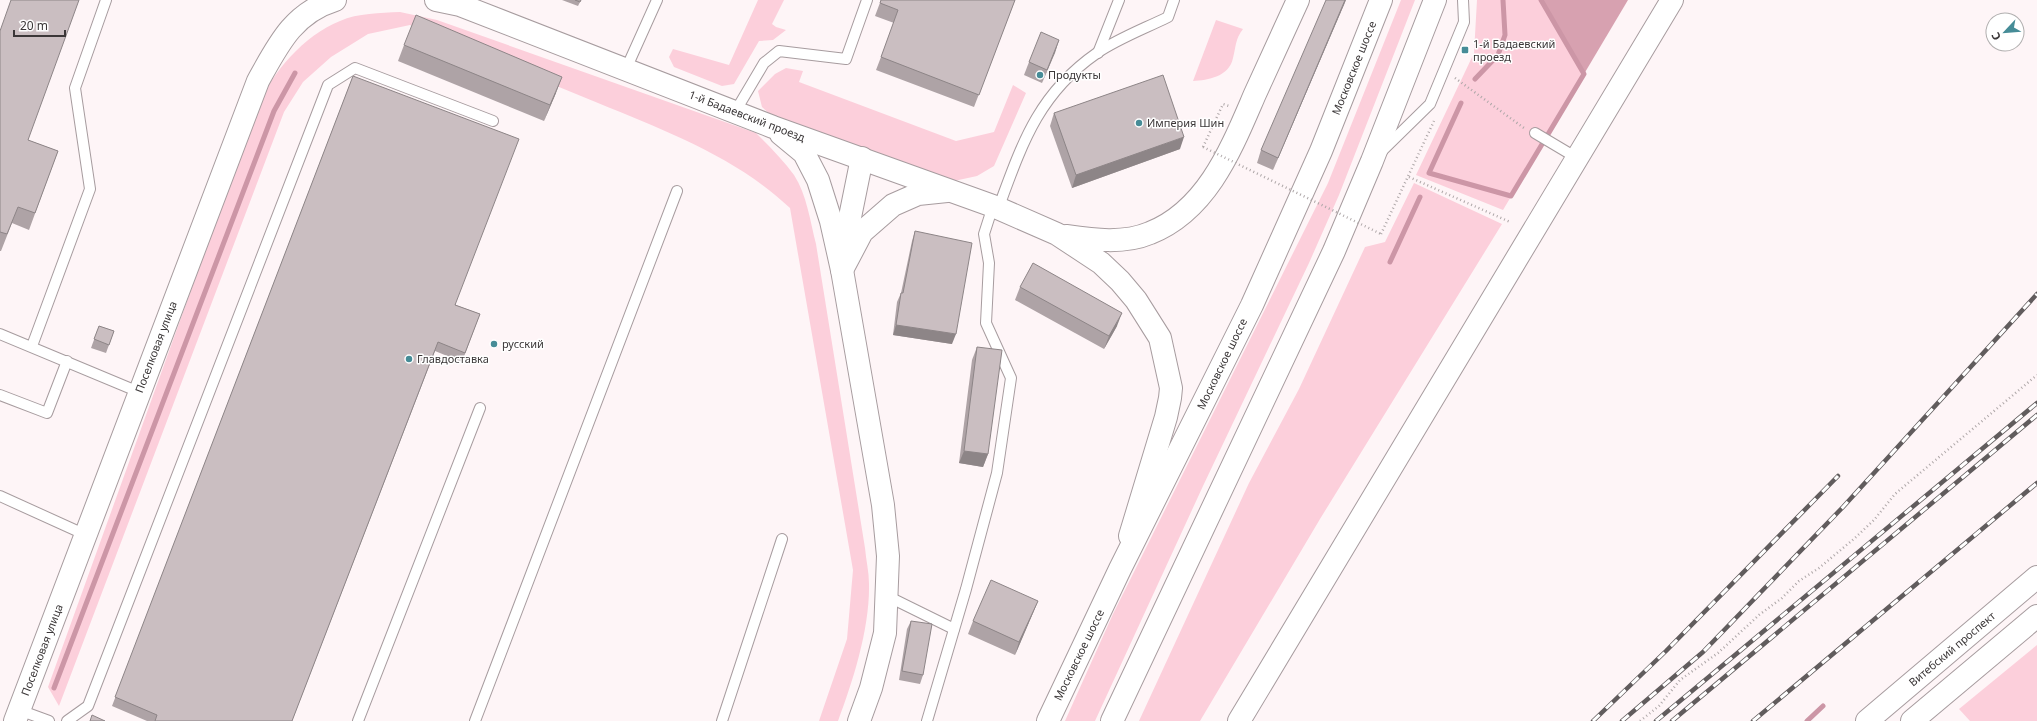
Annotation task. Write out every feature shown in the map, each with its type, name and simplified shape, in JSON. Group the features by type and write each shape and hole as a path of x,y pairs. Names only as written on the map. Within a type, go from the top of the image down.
{"main road":[{"name":"Поселковая улица","path":"17,715 258,81 280,40 303,15 335,0"},
{"name":"1-й Бадаевский проезд","path":"436,0 460,5 773,127 951,190 1057,234"},
{"path":"1057,234 1092,240 1126,240 1149,234 1167,225 1186,211 1215,176 1230,151 1298,0"},
{"name":"Московское шоссе","path":"1048,721 1120,569 1252,305 1321,151 1381,0"},
{"path":"1112,721 1334,251 1372,161 1435,0"},
{"path":"1239,721 1672,0"},
{"path":"773,127 804,153 818,180 831,221 842,270 883,505 888,556 885,633 871,688 859,721"},
{"path":"842,270 849,222 862,158"},
{"path":"842,270 862,232 893,206 918,194 951,190"},
{"path":"1057,234 1101,263 1120,281 1136,300 1160,338 1167,363 1171,388 1170,398 1120,569"},
{"name":"Витебский проспект","path":"1867,721 2037,577"},
{"path":"1890,701 1912,720 2037,616"}],"lane":[{"path":"32,346 90,189 75,88 106,0"},
{"path":"626,69 657,0"},
{"path":"735,112 764,63 779,51 846,58 867,0"},
{"path":"1098,53 1119,0"},
{"path":"927,721 997,473 1011,378 986,323 989,263 984,234 1019,152 1038,114 1057,87 1098,53 1168,17 1174,0"},
{"path":"1372,161 1430,104 1464,22 1463,0"},
{"path":"67,721 88,706 328,85 355,68 493,121"},
{"path":"1535,133 1577,158"},
{"path":"475,721 677,191"},
{"path":"0,334 32,346 139,392"},
{"path":"0,395 47,413 66,361"},
{"path":"358,721 480,408"},
{"path":"0,496 86,535"},
{"path":"722,721 782,539"},
{"path":"887,596 954,629"},
{"path":"17,715 49,721"}],"path":[{"path":"1453,76 1523,128 1535,133"},
{"path":"1223,104 1203,147 1381,234 1404,187"},
{"path":"1409,177 1510,222"},
{"path":"1640,721 1659,706 1680,680 1718,653 1759,615 1855,538 1874,520 1894,494 2037,375"}],"shaded area":[{"path":"758,0 784,0 772,24 786,30 773,40 759,41 734,84 722,86 674,67 669,57 673,49 729,65"},
{"path":"1401,0 1415,0 1339,195 1309,263 1203,486 1095,721 1065,721 1113,614 1328,183"},
{"path":"1477,0 1541,0 1584,74 1503,210 1416,175 1474,53"},
{"path":"1541,0 1628,0 1584,74"},
{"path":"400,12 437,20 756,133 794,175 805,200 816,244 869,575 869,601 864,636 855,672 838,721 819,721 847,639 853,570 790,208 747,174 699,147 649,124 410,25 368,34 331,57 303,82 284,112 59,706 48,687 257,107 272,81 291,56 314,36 326,28 354,16"},
{"path":"1216,20 1243,29 1237,40 1231,64 1223,73 1217,76 1205,80 1193,81"},
{"path":"786,68 803,71 799,82 956,141 994,132 1013,85 1026,93 994,166 977,176 954,181 774,118 762,107 758,91 775,74"},
{"path":"1414,183 1502,224 1320,519 1200,721 1139,721 1249,483 1299,389 1365,247 1385,242"},
{"path":"2037,645 2037,721 1970,721 1959,709"}],"building":[{"path":"11,0 79,0 28,140 58,151 35,213 18,207 7,234 0,232 0,31"},
{"path":"881,0 1015,0 979,95 881,57 898,10 880,3"},
{"path":"1326,0 1345,0 1278,158 1261,150"},
{"path":"416,15 562,77 550,105 404,45"},
{"path":"1041,32 1059,40 1047,70 1029,62"},
{"path":"1163,75 1184,137 1076,175 1054,113"},
{"path":"353,76 519,139 455,305 480,314 465,353 438,342 292,721 155,721 157,715 115,697"},
{"path":"915,231 972,243 956,334 896,325 901,293 903,293"},
{"path":"1033,263 1122,313 1109,336 1020,287"},
{"path":"99,326 114,331 109,345 94,339"},
{"path":"977,347 1002,350 988,454 964,451"},
{"path":"991,580 1038,601 1019,642 973,621"},
{"path":"911,621 932,624 923,675 902,671"},
{"path":"92,715 105,721 90,721"}],"waterway":[{"path":"1475,79 1498,55 1505,35 1503,0"},
{"path":"1461,103 1429,173 1511,196 1584,74 1541,0"},
{"path":"54,688 274,111 295,73"},
{"path":"1390,262 1420,197"},
{"path":"1807,721 1823,706"}],"railway":[{"path":"1622,721 1703,652 1843,507 2037,294"},
{"path":"1656,721 2037,403"},
{"path":"1672,721 2037,415"},
{"path":"1593,721 1666,651 1838,476"},
{"path":"1753,721 2037,483"}],"place":[{"name":"1-й Бадаевский проезд","path":"1465,50"},
{"name":"Продукты","path":"1040,75"},
{"name":"Империя Шин","path":"1139,123"},
{"name":"русский","path":"494,344"},
{"name":"Главдоставка","path":"409,359"}]}
